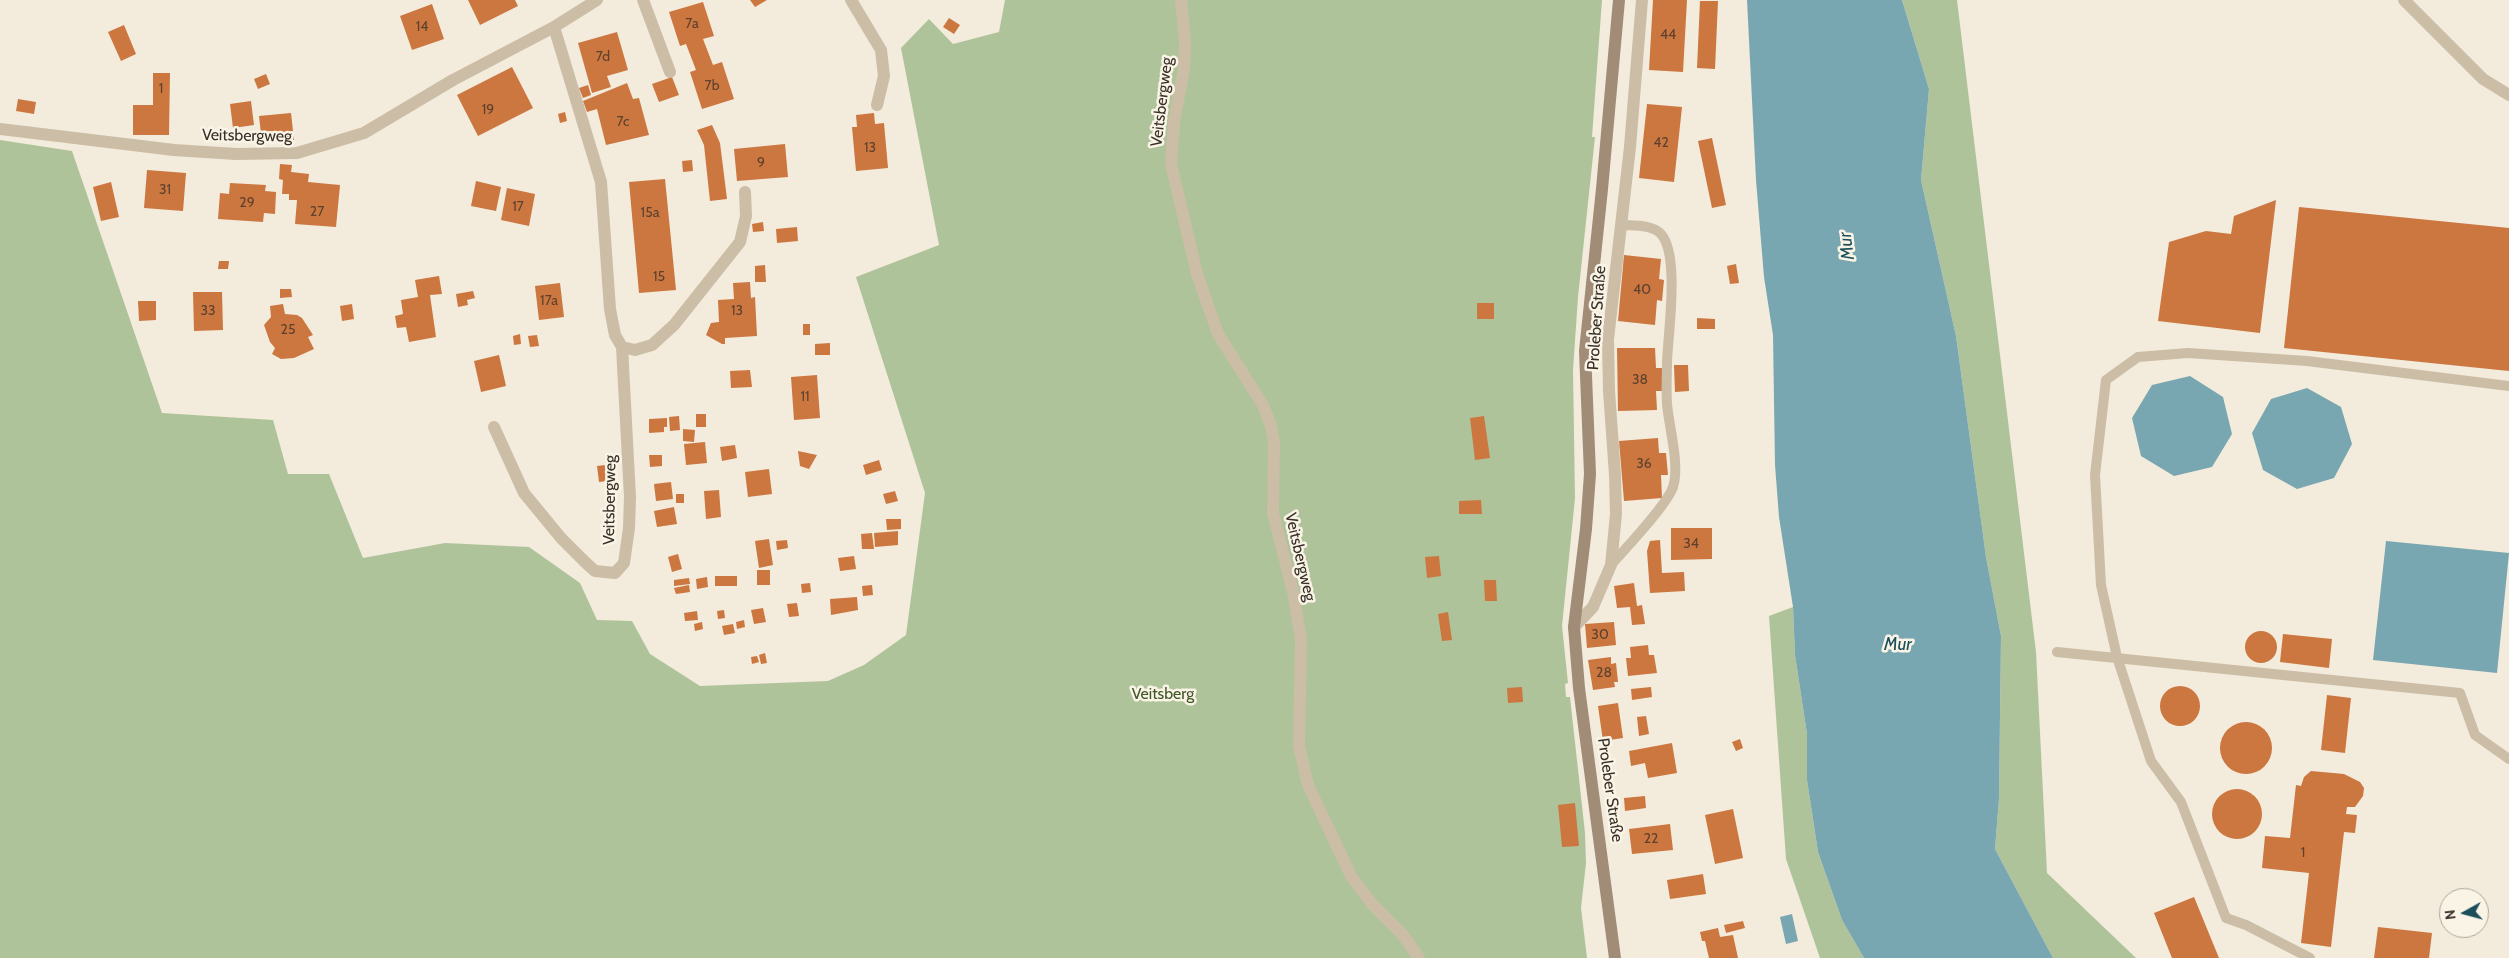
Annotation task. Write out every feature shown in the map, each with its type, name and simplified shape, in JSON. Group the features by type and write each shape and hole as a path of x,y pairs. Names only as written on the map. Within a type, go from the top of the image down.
{"main road":[{"name":"Proleber Straße","path":"1615,958 1578,679 1574,627 1586,529 1590,474 1584,351 1620,0"}],"street":[{"name":"Veitsbergweg","path":"0,129 59,135 124,146 236,154 297,153 364,133 453,80 554,27 597,0"},
{"path":"643,0 670,72"},
{"path":"851,0 881,50 884,76 877,105"},
{"name":"Veitsbergweg","path":"1181,0 1185,42 1184,69 1174,121 1171,164 1197,274 1218,334 1264,405 1271,426 1274,442 1273,513 1293,592 1301,639 1299,746 1306,775 1330,834 1351,876 1372,904 1403,935 1419,958"},
{"name":"Proleber Straße","path":"1574,627 1592,607 1612,565 1616,514 1608,339 1621,225 1642,0"},
{"path":"2404,0 2483,79 2509,95"},
{"name":"Veitsbergweg","path":"494,426 524,493 561,538 595,571 614,573 624,563 629,528 630,497 622,347 616,335 610,309 601,182 554,27"},
{"path":"622,347 635,350 652,345 674,326 740,242 746,216 745,192"}],"lane":[{"path":"1612,565 1665,501 1673,488 1674,469 1667,402 1667,363 1672,277 1670,258 1662,235 1652,228 1621,225"},
{"path":"2310,958 2246,925 2226,918 2181,802 2151,761 2117,657 2101,585 2095,476 2106,380 2138,357 2188,353 2308,361 2509,386"},
{"path":"2057,652 2460,693 2476,735 2509,759"}],"green space":[{"name":"Veitsberg","path":"1005,0 1602,0 1592,137 1595,137 1578,297 1573,370 1575,498 1562,626 1568,683 1565,684 1566,697 1570,697 1585,833 1586,863 1581,908 1587,958 0,958 0,140 72,151 162,413 273,420 288,474 329,474 363,558 445,543 529,547 580,583 597,620 632,621 650,654 700,686 828,681 864,665 906,635 925,493 856,277 939,245 901,48 929,19 953,44 999,32"},
{"path":"1902,0 1957,0 2036,652 2047,873 2136,958 2053,958 1995,849 1999,799 2001,636 1986,557 1956,336 1921,180 1929,89"},
{"path":"1793,607 1795,655 1807,734 1807,780 1818,852 1842,920 1864,958 1820,958 1786,859 1769,616"}],"water":[{"name":"Mur","path":"1747,0 1902,0 1929,89 1921,180 1956,336 1986,557 2001,636 1999,799 1995,849 2053,958 1864,958 1842,920 1818,852 1807,780 1807,734 1795,655 1793,607 1779,517 1775,465 1773,335 1764,277 1756,180"},
{"path":"2190,376 2223,397 2232,434 2212,467 2174,476 2141,456 2132,418 2152,385"},
{"path":"2307,388 2341,407 2352,444 2334,478 2297,489 2263,470 2252,433 2271,399"},
{"path":"2386,541 2509,553 2497,673 2373,660"},
{"path":"1792,914 1798,941 1786,944 1780,917"}],"building":[{"path":"468,0 515,0 518,6 480,25"},
{"path":"750,0 767,0 755,7"},
{"path":"1653,0 1687,0 1683,72 1649,70"},
{"path":"1700,1 1718,1 1715,69 1697,68"},
{"path":"703,2 714,36 703,39 713,65 722,62 734,99 702,109 690,72 696,70 686,44 680,46 669,12"},
{"path":"432,4 444,39 412,50 400,16"},
{"path":"949,18 960,25 954,34 943,27"},
{"path":"124,25 136,54 121,61 108,32"},
{"path":"617,32 628,70 607,76 611,87 592,93 578,43"},
{"path":"512,67 533,108 478,136 457,95"},
{"path":"153,73 170,73 169,135 133,135 133,105 153,105"},
{"path":"266,74 270,84 258,89 254,79"},
{"path":"672,77 679,95 659,102 652,84"},
{"path":"627,83 633,99 639,98 649,135 606,145 597,109 587,112 583,101"},
{"path":"588,85 591,95 583,98 579,88"},
{"path":"18,99 36,102 34,114 16,111"},
{"path":"251,101 254,125 233,128 230,104"},
{"path":"1647,104 1682,107 1674,182 1639,178"},
{"path":"565,112 567,121 560,123 558,114"},
{"path":"291,113 294,140 262,143 259,116"},
{"path":"874,113 875,124 884,123 888,168 856,171 852,127 857,127 856,115"},
{"path":"712,125 720,143 727,199 710,201 704,145 697,130"},
{"path":"223,130 224,139 212,141 210,131"},
{"path":"1712,138 1726,205 1712,208 1698,141"},
{"path":"785,144 788,177 737,181 734,149"},
{"path":"692,160 693,171 683,172 682,161"},
{"path":"280,164 292,165 291,172 309,174 308,182 340,185 336,227 295,224 297,200 289,200 289,194 282,194 283,180 279,179"},
{"path":"147,170 186,173 183,211 144,208"},
{"path":"665,179 676,290 639,293 629,182"},
{"path":"476,181 501,187 496,211 471,206"},
{"path":"111,182 119,217 101,221 93,187"},
{"path":"230,183 266,185 265,191 276,192 275,214 264,213 263,222 218,219 220,193 229,194"},
{"path":"507,188 535,194 529,226 501,220"},
{"path":"2276,200 2260,333 2158,321 2169,242 2206,231 2231,234 2234,216"},
{"path":"2299,207 2509,228 2509,371 2284,348"},
{"path":"763,222 764,231 753,232 752,224"},
{"path":"797,227 798,241 777,243 776,229"},
{"path":"1624,255 1661,259 1659,279 1664,280 1662,301 1657,300 1655,325 1618,321"},
{"path":"219,261 229,261 228,269 218,269"},
{"path":"1736,264 1739,283 1730,284 1727,266"},
{"path":"765,265 766,282 755,282 755,266"},
{"path":"439,276 442,294 430,295 436,337 409,342 406,327 397,328 395,316 403,314 401,300 418,297 415,280"},
{"path":"750,282 751,298 755,297 757,336 725,338 725,344 722,344 706,335 711,323 719,322 718,300 734,299 733,283"},
{"path":"560,283 564,317 539,320 535,286"},
{"path":"280,289 291,289 292,297 280,298"},
{"path":"473,291 475,298 467,300 468,305 458,307 456,294"},
{"path":"193,292 222,292 223,330 194,331"},
{"path":"138,301 156,301 156,320 139,321"},
{"path":"1477,303 1494,303 1494,319 1477,319"},
{"path":"283,304 285,314 297,315 302,318 313,335 308,337 314,349 294,358 281,359 272,354 275,348 270,342 264,325 271,317 270,306"},
{"path":"352,304 354,319 342,321 340,306"},
{"path":"1697,318 1715,319 1715,329 1697,329"},
{"path":"803,324 810,324 810,335 803,335"},
{"path":"520,334 521,344 514,345 513,336"},
{"path":"537,335 539,346 530,347 528,336"},
{"path":"830,343 830,355 815,355 815,344"},
{"path":"1617,348 1655,348 1656,368 1662,368 1662,391 1656,391 1657,410 1618,411"},
{"path":"499,355 506,386 481,392 474,361"},
{"path":"1674,365 1688,365 1689,391 1675,392"},
{"path":"750,370 752,387 731,388 730,371"},
{"path":"817,375 820,418 794,420 791,377"},
{"path":"696,414 706,414 706,427 696,427"},
{"path":"679,416 680,430 670,431 669,417"},
{"path":"1484,416 1490,458 1475,460 1470,418"},
{"path":"667,418 667,427 664,427 664,432 649,433 649,419"},
{"path":"683,429 695,430 694,442 683,441"},
{"path":"1658,438 1659,453 1666,453 1668,475 1661,475 1662,498 1624,501 1619,441"},
{"path":"705,442 707,463 686,465 684,444"},
{"path":"735,445 737,458 722,461 720,447"},
{"path":"798,451 817,455 809,469 800,466"},
{"path":"649,455 662,455 662,466 650,467"},
{"path":"879,460 882,470 866,475 863,465"},
{"path":"614,464 616,480 599,482 597,466"},
{"path":"769,469 772,494 748,497 745,472"},
{"path":"671,482 673,499 656,501 654,484"},
{"path":"719,490 721,517 706,519 704,491"},
{"path":"895,491 898,501 886,504 883,494"},
{"path":"676,494 684,494 684,503 676,503"},
{"path":"1481,500 1482,514 1459,514 1459,501"},
{"path":"674,507 677,524 657,527 654,511"},
{"path":"886,519 901,519 901,529 887,530"},
{"path":"1671,528 1712,528 1712,559 1671,560"},
{"path":"898,531 898,545 875,547 874,533"},
{"path":"872,533 874,549 862,549 861,534"},
{"path":"769,539 773,565 759,568 755,541"},
{"path":"787,540 788,548 777,550 776,541"},
{"path":"1660,540 1662,573 1684,572 1685,591 1650,593 1647,551 1650,541"},
{"path":"678,554 682,569 672,572 668,557"},
{"path":"854,556 856,569 840,571 838,558"},
{"path":"1439,556 1441,576 1427,578 1425,557"},
{"path":"757,570 770,570 770,585 757,585"},
{"path":"715,576 737,576 737,586 715,586"},
{"path":"707,577 708,587 697,589 696,579"},
{"path":"689,578 690,584 674,586 674,580"},
{"path":"1484,580 1496,580 1497,601 1485,601"},
{"path":"810,583 811,592 802,593 801,584"},
{"path":"1634,583 1637,606 1642,605 1645,624 1632,625 1630,607 1617,608 1614,586"},
{"path":"689,585 690,592 676,594 674,588"},
{"path":"872,585 873,595 863,596 862,586"},
{"path":"857,597 858,610 831,615 830,599"},
{"path":"797,603 799,616 789,617 787,604"},
{"path":"763,608 766,622 754,624 751,610"},
{"path":"724,610 725,618 718,619 717,611"},
{"path":"697,611 698,620 685,621 684,613"},
{"path":"1448,612 1452,640 1442,641 1438,614"},
{"path":"744,620 745,627 737,629 736,622"},
{"path":"702,622 703,629 695,631 694,624"},
{"path":"1614,622 1616,645 1587,648 1585,624"},
{"path":"733,624 735,633 724,635 722,626"},
{"path":"2261,631 2267,632 2272,636 2276,641 2276,653 2272,658 2267,662 2261,663 2255,662 2250,658 2246,653 2245,647 2246,641 2250,636 2255,632"},
{"path":"2283,634 2332,639 2329,668 2280,662"},
{"path":"1648,645 1649,655 1654,655 1657,673 1628,676 1626,658 1631,658 1630,647"},
{"path":"765,653 767,663 761,664 759,655"},
{"path":"757,656 759,662 752,664 751,657"},
{"path":"1611,657 1611,664 1616,663 1618,682 1614,682 1615,687 1593,690 1588,660"},
{"path":"2176,686 2184,686 2191,689 2197,695 2200,706 2197,717 2191,723 2184,726 2176,726 2169,723 2163,717 2160,710 2160,702 2163,695 2169,689"},
{"path":"1522,687 1523,702 1508,703 1507,688"},
{"path":"1651,687 1652,697 1632,700 1631,689"},
{"path":"2327,695 2351,698 2345,753 2321,750"},
{"path":"1618,703 1623,738 1603,741 1598,706"},
{"path":"1646,716 1649,734 1639,736 1637,717"},
{"path":"2241,722 2251,722 2265,729 2272,743 2272,753 2265,767 2251,774 2241,774 2231,770 2224,763 2220,753 2220,743 2224,733 2231,726"},
{"path":"1740,739 1743,748 1736,751 1732,742"},
{"path":"1672,743 1677,773 1648,778 1645,763 1631,766 1629,751"},
{"path":"2311,771 2344,774 2360,782 2364,788 2363,796 2355,807 2347,807 2346,814 2357,815 2355,833 2344,832 2331,947 2301,943 2309,873 2262,868 2265,836 2290,838 2296,785 2301,786 2304,777"},
{"path":"2237,789 2246,791 2257,800 2262,814 2260,823 2251,834 2237,839 2228,837 2217,828 2212,814 2214,805 2223,794"},
{"path":"1645,796 1646,808 1625,811 1624,798"},
{"path":"1575,803 1579,846 1562,847 1558,805"},
{"path":"1733,809 1743,858 1715,864 1705,815"},
{"path":"1670,824 1673,850 1632,854 1629,829"},
{"path":"1703,874 1706,894 1670,899 1667,880"},
{"path":"2194,897 2219,958 2172,958 2154,913"},
{"path":"1743,921 1745,928 1726,933 1724,925"},
{"path":"2378,927 2432,933 2429,958 2374,958"},
{"path":"1718,928 1720,937 1733,935 1738,958 1709,958 1705,941 1702,941 1700,932"}]}
